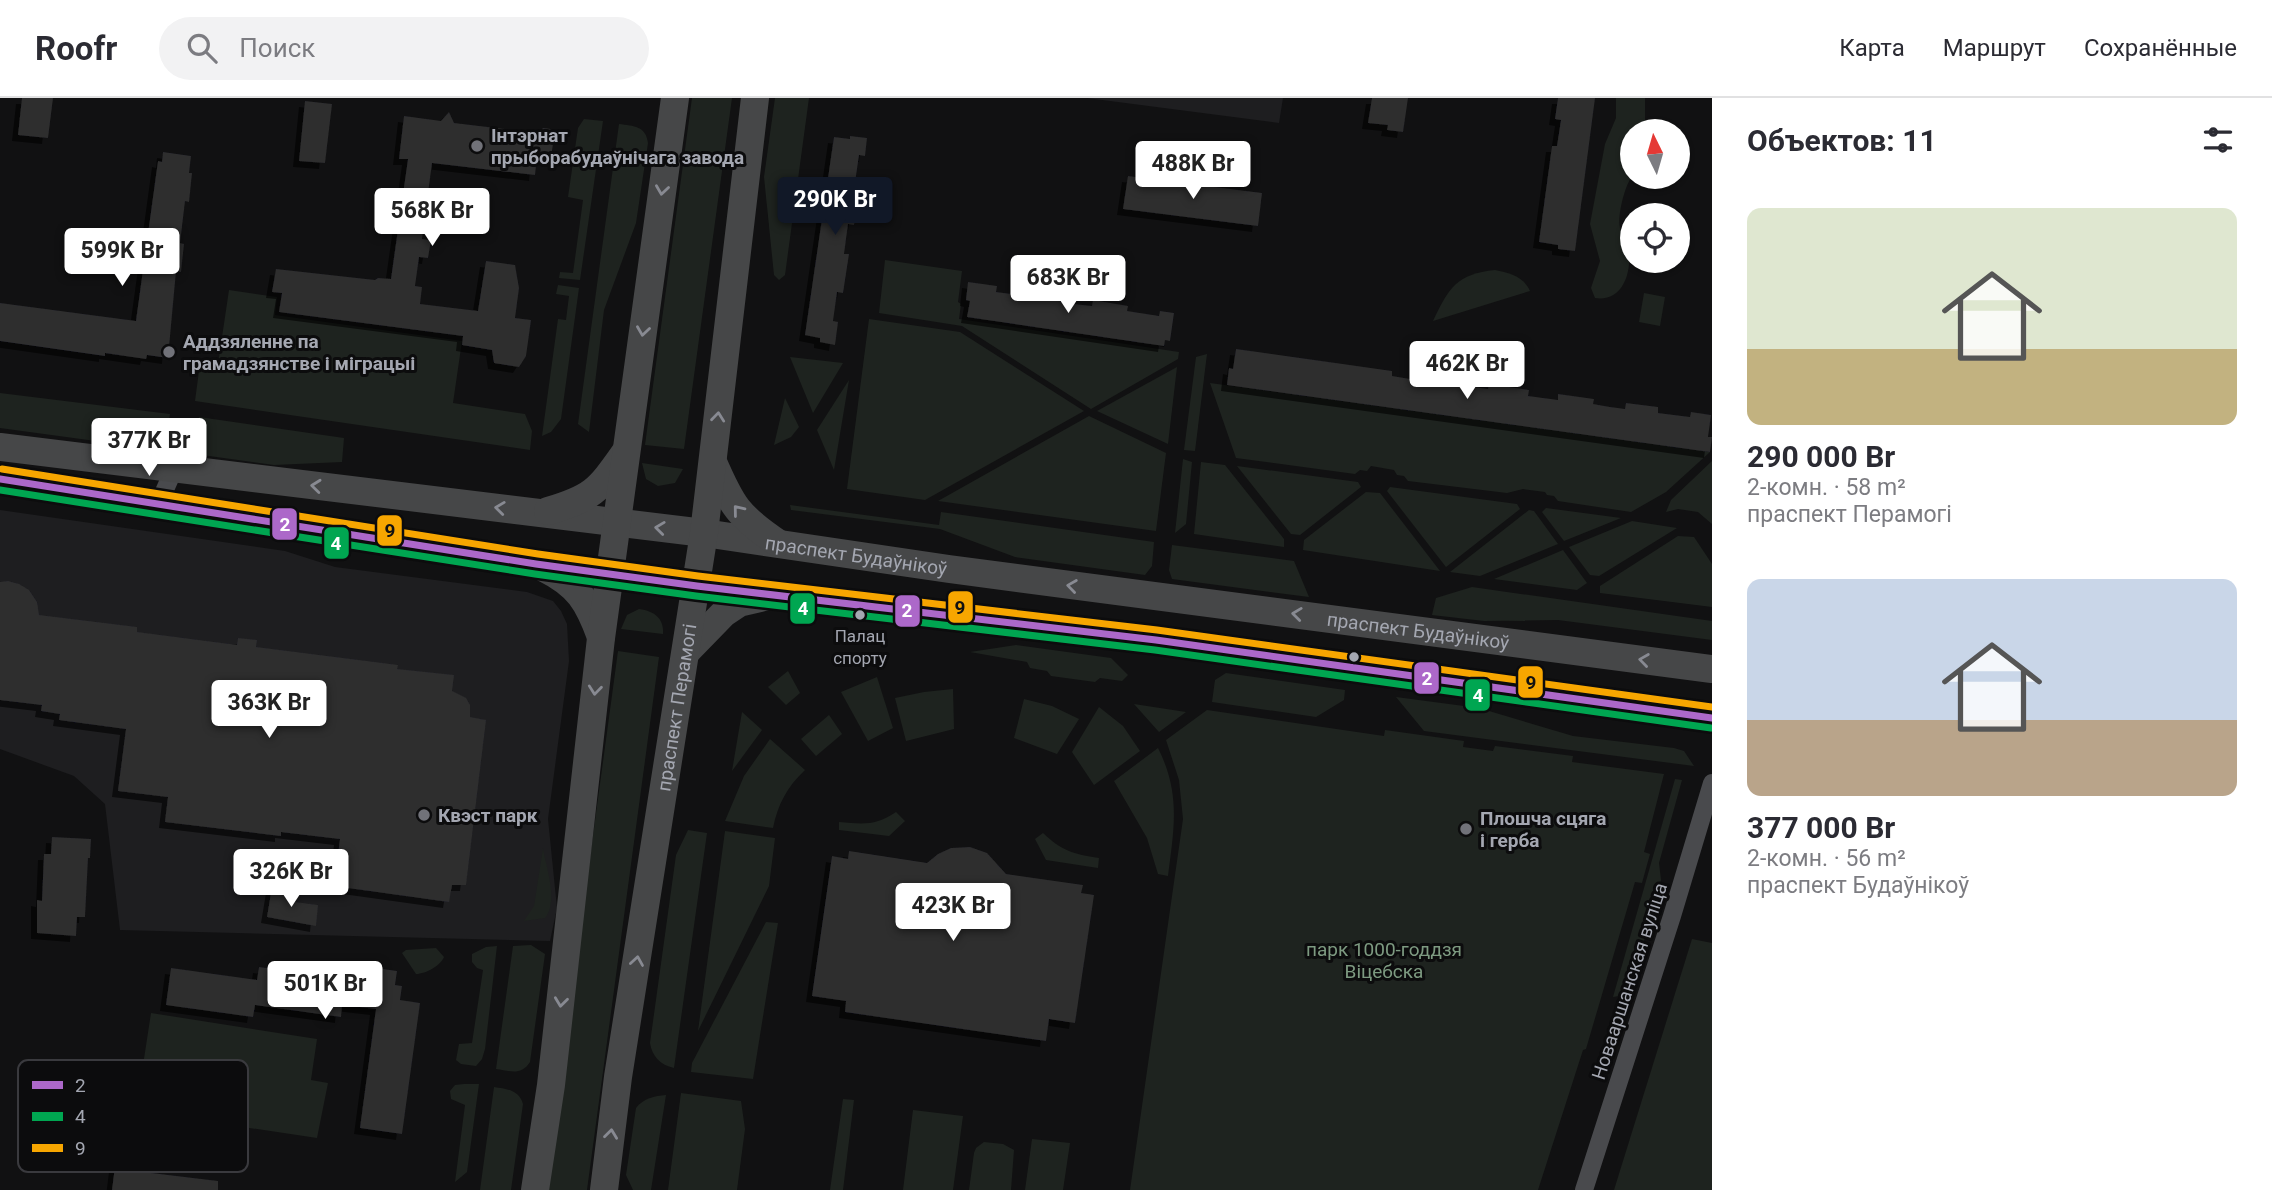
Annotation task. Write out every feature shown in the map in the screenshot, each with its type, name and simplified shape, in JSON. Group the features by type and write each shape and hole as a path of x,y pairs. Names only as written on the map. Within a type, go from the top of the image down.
{"main road":[{"path":"535,1190 552,1071 609,574 675,98"},
{"name":"праспект Перамогі","path":"604,1190 618,1077 688,650 713,462 755,98"},
{"name":"праспект Будаўнікоў","path":"0,447 704,533 948,569 1712,669"},
{"path":"542,513 576,503 594,493 626,452"},
{"path":"713,462 737,511 780,545"},
{"path":"0,479 536,564 696,586 1156,640 1712,718"},
{"path":"536,564 565,579 582,595 592,612 601,638"},
{"path":"688,650 718,619 739,603 775,595"}],"street":[{"path":"159,503 174,470"},
{"name":"Новааршанская вуліца","path":"1584,1190 1712,783"}],"shaded area":[{"path":"1087,98 1283,98 1279,123"},
{"path":"0,510 285,551 335,567 527,592 553,601 567,624 569,661 548,819 557,908 550,941 120,930 105,804 74,776 0,749"}],"green space":[{"path":"692,98 732,98 684,449 645,445"},
{"path":"775,98 809,98 785,275 779,280 774,275 764,177"},
{"path":"1616,98 1645,98 1645,119 1620,119 1620,189 1626,189 1622,203 1620,203 1620,273 1627,273 1626,278 1623,286 1612,296 1595,298 1591,288 1600,261 1590,224 1605,144 1616,118"},
{"path":"584,119 603,121 580,280 559,278 560,272 573,273 583,200 568,197 578,128"},
{"path":"619,124 642,130 648,143 636,223 604,310 589,432 578,424"},
{"path":"885,260 962,271 959,319 1179,352 1178,359 1091,409 962,326 879,313"},
{"path":"1495,270 1520,279 1530,291 1433,321 1444,299 1456,284 1472,275"},
{"path":"558,285 579,288 561,419 551,432 542,436 558,319 566,320 569,296 556,294"},
{"path":"229,290 277,297 275,315 462,341 453,403 525,414 532,431 530,450 195,401 199,371 208,363 218,364"},
{"path":"1644,293 1665,297 1660,326 1639,322"},
{"path":"869,319 960,332 1084,411 925,500 847,489"},
{"path":"1207,354 1195,451 1184,450 1196,357"},
{"path":"790,357 843,363 813,413"},
{"path":"1177,367 1168,444 1097,411"},
{"path":"849,380 834,470 817,430"},
{"path":"1210,383 1710,452 1666,492 1631,512 1558,501 1545,492 1523,489 1507,493 1408,481 1394,470 1371,466 1367,471 1360,470 1355,474 1236,458"},
{"path":"0,393 170,414 167,432 158,447 147,448 0,428"},
{"path":"785,398 799,427 791,437 774,445"},
{"path":"1089,416 1166,453 1156,531 938,501"},
{"path":"199,417 344,438 342,462 274,465 202,455 196,442"},
{"path":"1183,459 1192,462 1186,524 1175,533"},
{"path":"1712,461 1712,524 1698,512 1678,509 1666,512 1671,500"},
{"path":"1201,462 1225,465 1284,539 1284,547 1194,534"},
{"path":"642,463 683,469 675,483 658,486 646,479"},
{"path":"1237,466 1358,482 1361,487 1300,535 1291,534"},
{"path":"1390,487 1517,504 1520,509 1446,567 1387,491"},
{"path":"1366,492 1380,493 1440,571 1303,550 1304,540"},
{"path":"790,505 939,525 941,512 1154,542 1152,566 1145,575 1015,557 940,529 791,510"},
{"path":"1546,508 1621,518 1564,541 1542,512"},
{"path":"1529,510 1534,511 1558,544 1480,576 1450,572"},
{"path":"1632,521 1677,528 1599,576 1590,575 1569,547"},
{"path":"1678,536 1694,537 1712,564 1712,607 1600,593 1600,586"},
{"path":"1172,545 1294,561 1309,597 1172,579 1169,570"},
{"path":"1563,550 1587,583 1577,590 1494,579"},
{"path":"1472,587 1712,621 1712,640 1558,620 1484,621 1432,615 1436,598"},
{"path":"639,609 657,617 662,624 663,634 621,629 627,615"},
{"path":"1016,645 1111,658 1128,675 1122,681 1100,678 1095,682 1051,676 1047,671 1030,668 1027,662 970,652"},
{"path":"618,651 659,657 587,1190 545,1190"},
{"path":"788,671 800,693 786,705 768,687"},
{"path":"1226,673 1345,690 1344,700 1316,717 1212,702 1215,680"},
{"path":"877,677 893,728 868,741 841,692"},
{"path":"953,689 954,729 906,741 895,698"},
{"path":"1396,697 1479,708 1573,736 1674,748 1684,751 1694,766 1424,731"},
{"path":"1024,699 1052,706 1079,719 1057,754 1014,738"},
{"path":"1134,704 1186,712 1159,732"},
{"path":"1099,707 1123,726 1140,751 1094,785 1072,752"},
{"name":"парк 1000-годдзя Віцебска","path":"1207,710 1384,736 1385,730 1464,741 1463,747 1493,751 1495,746 1573,756 1572,762 1664,774 1644,852 1650,854 1642,883 1635,882 1586,1049 1583,1050 1538,1190 1130,1190 1183,819 1179,780 1166,740"},
{"path":"742,712 762,730 732,771"},
{"path":"829,715 842,734 816,756 801,739"},
{"path":"770,739 805,770 784,796 773,828 725,821 744,776"},
{"path":"1158,748 1173,796 1174,827 1168,876 1158,874 1147,838 1114,781"},
{"path":"1675,779 1682,780 1659,863 1661,880 1631,988 1625,995 1613,997"},
{"path":"896,812 905,821 889,836 839,830 839,822 869,823 882,820"},
{"path":"688,830 707,833 674,1068 658,1059 650,1043 676,855"},
{"path":"725,831 775,838 769,886 698,1031"},
{"path":"1043,833 1068,851 1099,858 1098,868 1046,860 1035,839"},
{"path":"543,848 551,894 549,911 545,918 524,921 534,906"},
{"path":"766,922 778,923 753,1079 691,1072 692,1063"},
{"path":"1692,939 1712,943 1712,1190 1614,1190"},
{"path":"531,945 545,954 530,1062 519,1071 496,1069 513,946"},
{"path":"497,946 482,1059 476,1066 461,1064 456,1060 459,1044 472,1043 483,970 472,962 472,954 486,947"},
{"path":"436,948 444,957 433,968 420,974 416,974 402,953 406,950"},
{"path":"151,1013 317,1039 311,1080 328,1083 317,1138 248,1128 248,1060 144,1060"},
{"path":"479,1084 467,1172 455,1182 465,1105 451,1099 450,1091 455,1085"},
{"path":"494,1087 515,1093 523,1104 511,1190 480,1190"},
{"path":"681,1093 741,1101 745,1129 737,1190 668,1190"},
{"path":"666,1095 651,1190 633,1190 626,1175 636,1108 650,1098"},
{"path":"843,1099 854,1100 843,1190 830,1190"},
{"path":"913,1110 963,1116 953,1190 903,1190"},
{"path":"1032,1139 1070,1143 1063,1190 1025,1190"},
{"path":"984,1142 1003,1144 1014,1150 1011,1190 969,1190 974,1153"}],"building":[{"path":"22,98 53,98 48,138 18,135"},
{"path":"1372,98 1408,98 1403,132 1387,130 1388,125 1368,123"},
{"path":"1558,98 1595,98 1575,251 1558,249 1558,245 1539,242 1552,146 1557,146 1561,120 1555,119"},
{"path":"305,101 332,104 325,163 299,161"},
{"path":"449,112 454,123 539,133 543,128 551,129 554,135 551,159 537,157 535,175 432,163 422,239 431,240 428,258 419,257 415,286 422,287 420,304 478,311 486,261 515,265 519,288 515,318 531,320 526,356 519,367 494,363 492,350 462,345 463,336 279,312 282,293 272,292 276,269 375,280 391,279 408,159 399,159 404,116 441,121"},
{"path":"850,136 867,138 865,156 859,155 855,183 860,184 854,225 848,224 844,254 849,254 843,293 837,292 833,321 838,322 835,345 805,335 834,137 850,139"},
{"path":"163,152 191,156 189,173 192,173 189,202 185,201 180,243 184,244 181,272 176,271 168,358 147,355 146,359 105,353 105,356 0,341 0,303 136,321 158,161 162,162"},
{"path":"1128,176 1262,193 1258,226 1123,209"},
{"path":"968,282 997,286 996,292 1026,296 1027,291 1061,296 1060,302 1092,306 1093,300 1128,306 1127,311 1159,316 1160,311 1174,313 1170,341 1165,340 1164,346 967,317 970,301 966,300"},
{"path":"1236,349 1392,371 1392,376 1422,381 1423,375 1460,380 1459,385 1473,387 1488,389 1489,384 1529,390 1528,396 1558,400 1558,394 1594,399 1593,404 1610,407 1625,409 1626,403 1658,407 1658,413 1690,417 1691,412 1711,415 1708,437 1712,437 1710,452 1227,385 1229,368 1233,369"},
{"path":"8,581 29,590 37,602 39,615 137,627 137,632 237,645 238,638 257,640 256,647 454,675 452,691 466,698 470,705 470,717 486,720 466,885 452,885 449,902 334,886 340,839 281,832 281,836 165,822 168,797 118,791 126,729 59,720 60,714 41,711 42,705 0,700 0,582"},
{"path":"52,837 91,839 85,917 77,917 76,936 37,933 37,900 42,901 44,854 51,854"},
{"path":"970,847 987,853 1006,874 1083,885 1081,893 1094,895 1075,1023 1049,1019 1046,1041 845,1012 846,1001 812,996 832,856 848,859 849,851 927,863 951,848"},
{"path":"272,887 289,889 287,901 318,905 316,926 267,917"},
{"path":"348,964 397,971 395,985 402,986 400,1000 420,1003 402,1134 360,1128 376,1009 342,1005 341,1017 255,1005 253,1017 166,1005 171,968 257,980 259,967 346,979"},
{"path":"114,1172 143,1172 218,1181 218,1190 112,1190"}],"transit line":[{"name":"9","path":"2,469 538,554 698,576 1157,630 1712,707"},
{"name":"2","path":"0,479 536,564 697,586 1156,640 1712,718"},
{"name":"4","path":"0,490 535,574 696,596 1155,650 1711,728"}],"place":[{"name":"Інтэрнат прыборабудаўнічага завода","path":"477,146"},
{"name":"Аддзяленне па грамадзянстве і міграцыі","path":"169,352"},
{"name":"Палац спорту","path":"860,615"},
{"name":"Квэст парк","path":"424,815"},
{"name":"Плошча сцяга і герба","path":"1466,829"}]}
